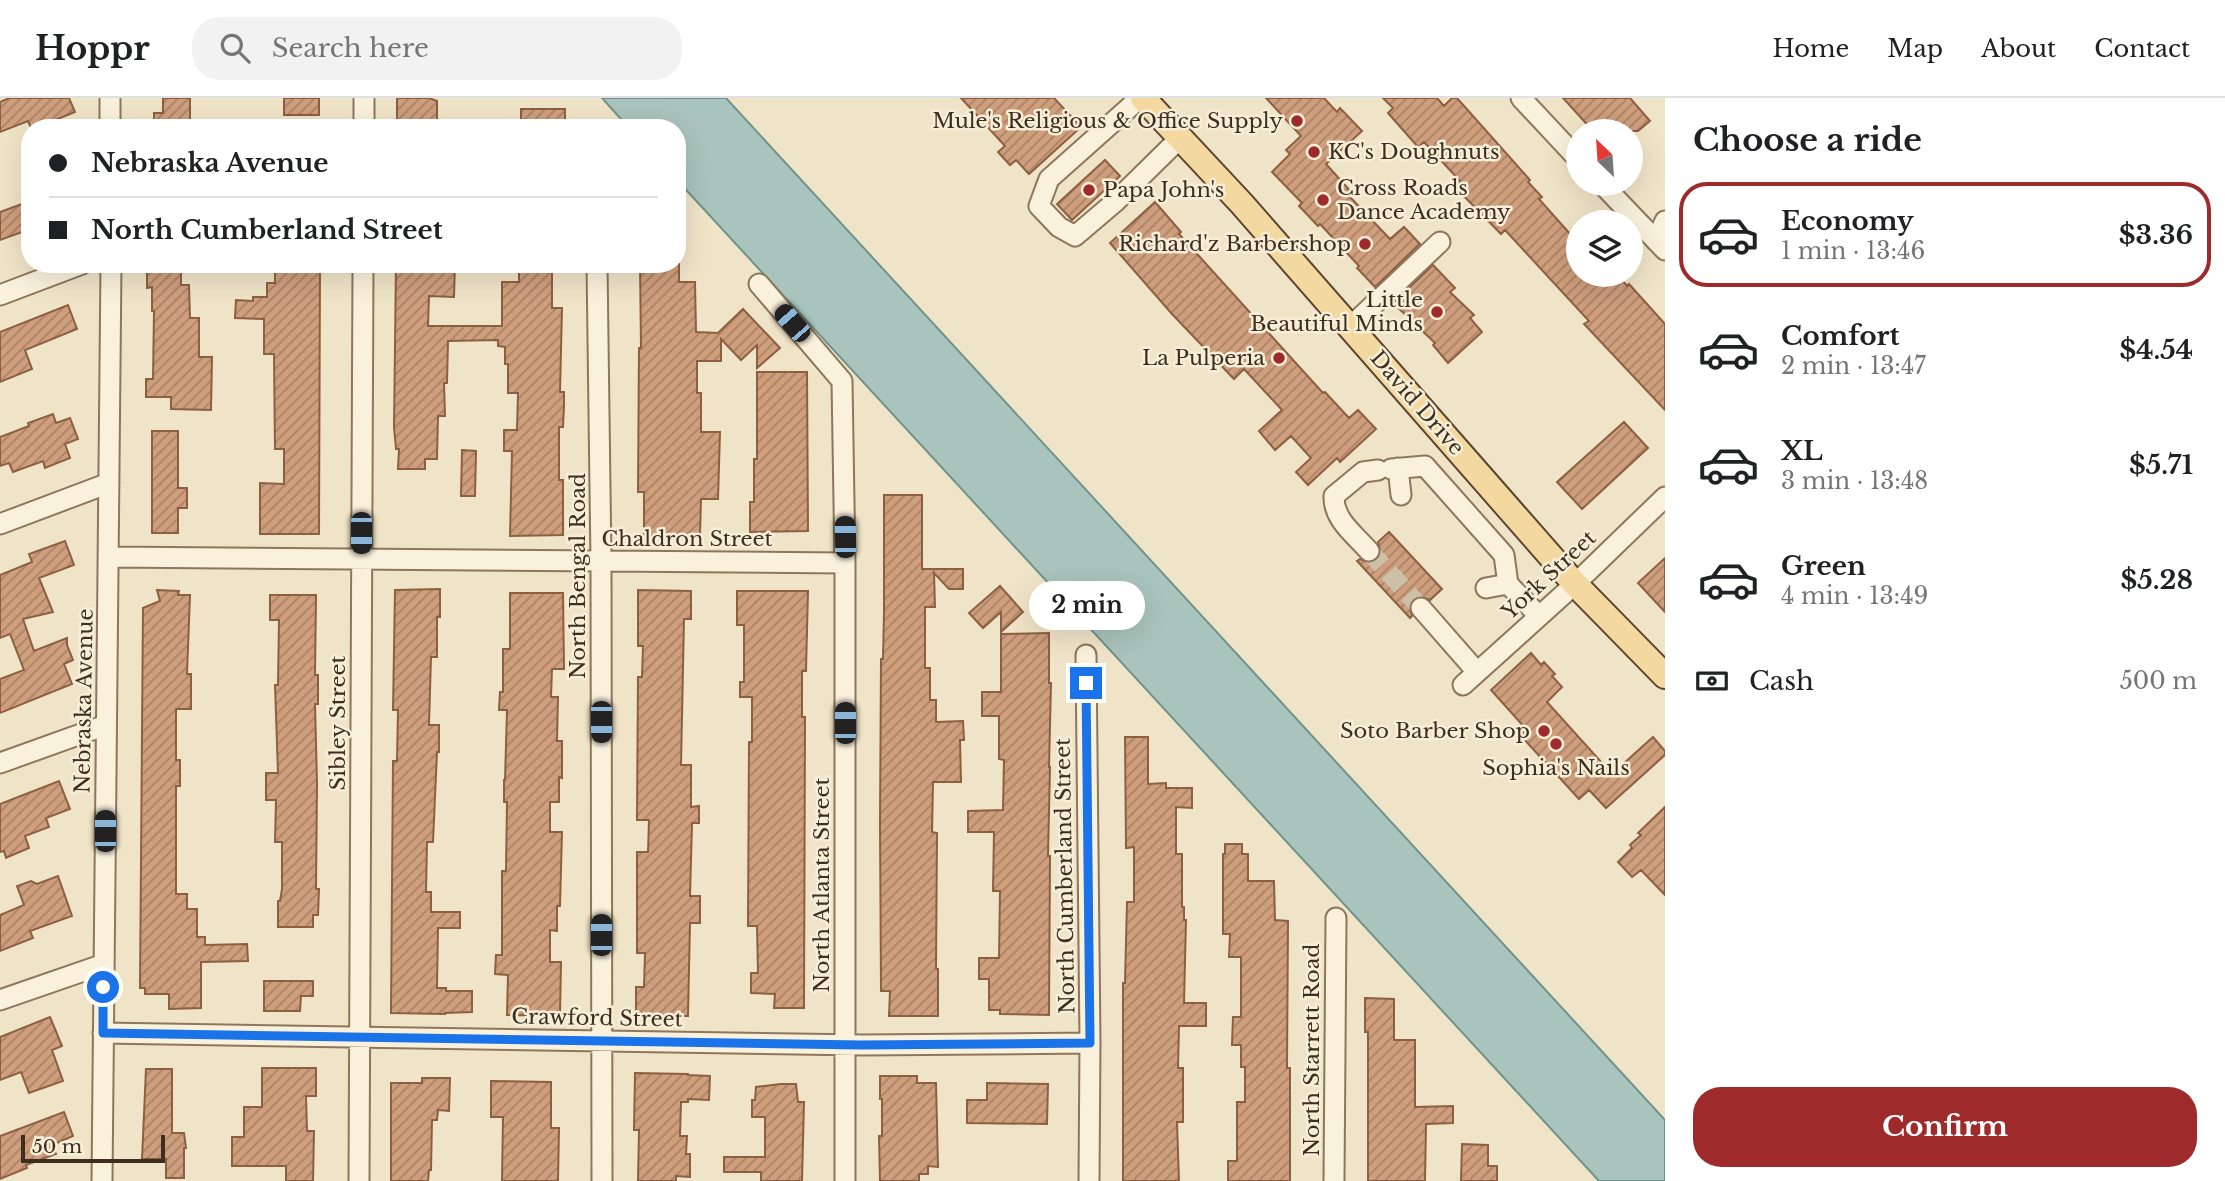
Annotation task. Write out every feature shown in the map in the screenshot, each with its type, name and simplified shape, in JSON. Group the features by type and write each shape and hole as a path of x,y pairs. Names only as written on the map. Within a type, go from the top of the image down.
{"main road":[{"name":"David Drive","path":"1142,98 1242,204 1575,584 1663,669"}],"street":[{"path":"110,98 110,119"},
{"path":"364,98 364,119"},
{"path":"1142,98 1049,179 1040,206 1059,227 1075,236 1115,202 1180,138"},
{"path":"1521,98 1566,146"},
{"path":"1614,196 1661,245"},
{"path":"1661,245 1665,221"},
{"path":"1350,327 1440,242"},
{"path":"0,295 58,273"},
{"name":"Nebraska Avenue","path":"102,1181 111,273"},
{"name":"Sibley Street","path":"359,1181 363,273"},
{"name":"North Bengal Road","path":"597,273 601,562 602,1181"},
{"name":"North Atlanta Street","path":"759,284 842,381 845,563 845,1181"},
{"path":"1369,551 1337,515 1334,496 1363,472 1425,466 1504,555 1508,584 1538,616"},
{"path":"1389,469 1401,495"},
{"path":"0,524 109,484"},
{"name":"York Street","path":"1420,608 1470,678 1575,584 1665,497"},
{"name":"Chaldron Street","path":"108,556 845,563"},
{"path":"1486,588 1508,584"},
{"name":"North Cumberland Street","path":"1086,655 1089,1181"},
{"path":"0,764 106,725"},
{"name":"North Starrett Road","path":"1334,1181 1336,918"},
{"path":"0,1000 104,964"},
{"name":"Crawford Street","path":"103,1033 845,1044 1090,1043"}],"water":[{"path":"602,98 726,98 1665,1120 1665,1181 1599,1181 686,190 686,119 621,119"}],"building":[{"path":"9,98 69,98 75,112 58,119 21,119 21,124 0,132 0,102"},
{"path":"163,98 190,98 190,119 154,119 154,113 163,113"},
{"path":"284,98 319,98 319,115 284,115"},
{"path":"397,98 429,98 437,101 437,119 397,119"},
{"path":"961,98 1054,98 1081,127 1029,174 1016,160 1010,165 998,152 1005,146"},
{"path":"1266,98 1324,98 1337,112 1340,108 1362,131 1326,164 1353,194 1350,197 1390,239 1404,227 1420,244 1375,287 1320,224 1318,226 1299,206 1302,203 1272,172 1290,154 1286,150 1301,136"},
{"path":"1383,98 1437,98 1444,106 1452,98 1457,98 1530,180 1528,182 1542,197 1539,199 1566,229 1566,287 1632,287 1665,324 1665,410 1584,324 1589,321 1505,230 1501,234 1454,186 1460,181 1424,142 1418,147 1388,113 1393,108"},
{"path":"1563,98 1630,98 1650,121 1643,127 1643,119 1582,119"},
{"path":"521,109 565,109 565,119 521,119"},
{"name":"Papa John's","path":"1105,160 1120,176 1072,220 1057,204"},
{"path":"1155,202 1181,232 1179,234 1323,393 1325,392 1349,418 1358,410 1376,429 1340,462 1337,458 1308,485 1296,472 1311,458 1291,436 1275,450 1259,431 1282,410 1244,369 1234,379 1110,243"},
{"path":"21,204 21,232 0,240 0,212"},
{"name":"Little Beautiful Minds","path":"1433,265 1455,288 1450,292 1474,315 1470,318 1482,332 1448,363 1433,345 1435,343 1393,303"},
{"path":"147,273 181,273 181,285 189,285 190,318 199,318 199,357 212,357 211,410 171,409 171,397 146,397 146,379 153,379 154,311 152,287 147,288"},
{"path":"275,273 320,273 319,534 260,534 260,483 284,484 284,449 275,449 274,354 264,354 264,319 235,318 236,300 253,301 253,297 267,297 267,283 275,283"},
{"path":"396,273 455,273 454,297 429,296 428,326 502,326 502,282 519,282 519,273 552,273 552,308 562,308 560,392 564,392 564,406 563,427 559,427 559,480 563,480 563,535 510,536 512,451 504,451 504,430 517,430 518,393 508,393 505,347 498,346 498,340 448,341 447,383 444,383 445,416 438,416 437,459 425,459 425,469 398,469 399,449 396,449"},
{"path":"640,273 679,273 679,282 695,282 696,332 718,333 743,309 780,348 757,368 757,345 741,360 721,339 721,361 697,361 697,393 701,393 701,432 720,432 718,499 701,499 700,535 644,535 644,492 638,492"},
{"path":"68,305 77,329 25,350 32,369 0,382 0,332"},
{"path":"757,372 807,372 808,531 750,532 750,502 754,502 754,459 757,459"},
{"path":"53,414 56,423 70,418 78,439 65,444 70,458 45,468 43,461 13,472 9,463 0,466 0,437"},
{"path":"1624,422 1648,448 1582,509 1557,482"},
{"path":"152,431 178,431 178,488 187,488 187,508 178,508 178,533 152,533"},
{"path":"462,450 476,451 475,496 461,496"},
{"path":"884,495 922,495 922,569 963,569 963,589 949,589 934,573 935,607 925,607 925,668 930,668 930,700 936,700 936,722 963,721 964,740 960,740 961,782 933,782 932,832 937,833 938,1016 889,1016 890,991 881,991"},
{"path":"1389,532 1442,589 1430,600 1419,596 1412,599 1409,605 1412,616 1410,618 1357,561 1360,559 1371,563 1377,560 1381,554 1378,542"},
{"path":"65,541 74,565 39,578 53,612 23,619 34,651 67,638 73,660 64,664 72,684 0,713 0,679 24,670 10,634 0,638 0,575 32,562 29,554"},
{"path":"1665,558 1665,612 1638,583"},
{"path":"1000,586 1023,612 1001,632 1001,612 983,628 969,613"},
{"path":"440,589 437,657 431,657 429,725 439,725 439,752 433,842 427,842 426,892 431,892 431,912 460,912 460,928 438,928 437,988 446,988 446,991 472,991 472,1012 391,1013 393,761 397,761 398,710 393,710 395,590"},
{"path":"157,590 179,591 178,595 190,595 187,674 191,674 191,709 176,709 176,760 180,760 180,786 176,786 176,894 187,894 187,909 197,909 197,937 205,937 205,945 247,944 248,961 201,962 201,1008 169,1009 169,994 145,994 145,988 140,988 143,608 160,601"},
{"path":"638,590 691,591 691,619 684,619 681,765 691,765 691,807 699,806 699,823 692,823 690,896 700,896 700,923 690,923 688,1016 636,1016 636,987 644,987 645,953 637,953 637,852 648,852 649,820 637,820 638,677 642,677 643,646 638,646"},
{"path":"737,591 808,591 806,671 802,671 802,717 805,717 804,1008 774,1008 775,994 751,993 751,973 758,973 757,926 748,926 749,742 752,742 752,697 740,697 740,682 744,682 744,625 737,625"},
{"path":"510,593 563,593 564,669 552,669 551,697 558,697 557,741 562,741 562,778 559,777 559,802 550,802 550,832 562,832 557,931 550,930 550,962 561,962 560,1016 507,1015 508,975 495,974 496,955 502,955 502,871 506,871 507,802 504,802 504,780 507,710 499,710 500,692 503,692 503,649 510,649"},
{"path":"270,595 316,595 316,889 319,889 318,915 313,915 313,927 278,927 278,901 282,889 282,842 275,842 276,800 266,800 266,773 278,773 275,685 278,685 279,620 270,620"},
{"path":"1049,633 1049,1015 1000,1014 1000,1010 989,1010 989,979 979,979 979,958 999,958 1000,891 993,891 994,832 968,832 968,811 1003,810 1004,760 999,759 999,716 982,716 982,692 1001,692 1001,634"},
{"path":"1531,653 1541,665 1544,662 1555,674 1552,676 1562,687 1547,702 1612,774 1653,737 1665,751 1665,755 1606,808 1589,790 1579,799 1520,735 1527,730 1491,690"},
{"path":"1125,737 1148,737 1148,784 1166,783 1166,788 1192,788 1192,808 1176,807 1176,854 1182,854 1182,907 1186,920 1184,1003 1206,1003 1206,1026 1179,1026 1178,1068 1183,1068 1183,1122 1177,1122 1179,1181 1123,1181 1123,983 1127,902 1134,902 1134,847 1126,848"},
{"path":"59,781 70,809 46,818 49,827 25,836 29,848 6,858 4,851 0,852 0,804"},
{"path":"1665,807 1665,895 1641,870 1632,877 1618,862 1641,835 1638,833"},
{"path":"1225,844 1242,844 1242,854 1248,854 1248,881 1274,881 1275,920 1288,921 1287,1068 1290,1068 1290,1181 1228,1181 1228,1161 1237,1161 1237,1102 1245,1102 1245,1067 1241,1067 1241,1045 1232,1045 1233,1017 1241,1017 1241,957 1229,957 1230,934 1223,934"},
{"path":"58,876 72,916 30,931 33,938 0,951 0,915 24,905 17,886 31,881 37,884"},
{"path":"264,981 313,981 313,996 301,996 300,1011 264,1011"},
{"path":"1365,998 1394,999 1394,1040 1415,1040 1415,1107 1453,1106 1453,1123 1426,1124 1425,1181 1368,1181 1368,1032 1365,1032"},
{"path":"50,1017 62,1046 52,1050 63,1081 29,1093 21,1072 0,1080 0,1037"},
{"path":"262,1068 316,1068 316,1096 306,1096 307,1131 314,1131 313,1181 286,1181 286,1166 232,1166 232,1137 244,1137 244,1107 262,1107"},
{"path":"146,1069 172,1069 172,1133 184,1133 184,1178 166,1178 166,1159 142,1159"},
{"path":"635,1073 710,1076 709,1100 688,1099 688,1102 681,1102 680,1136 687,1136 686,1154 690,1154 690,1177 676,1176 676,1181 638,1181 639,1130 634,1130"},
{"path":"880,1076 917,1076 917,1083 936,1083 938,1167 928,1166 928,1174 919,1174 919,1181 880,1181"},
{"path":"422,1078 450,1078 449,1111 438,1110 437,1120 432,1120 431,1170 428,1181 391,1181 391,1083 422,1083"},
{"path":"491,1081 551,1082 551,1128 559,1128 558,1181 502,1181 503,1117 491,1117"},
{"path":"987,1083 1048,1084 1047,1124 967,1123 967,1100 987,1100"},
{"path":"796,1084 798,1102 804,1102 802,1181 761,1181 761,1172 724,1172 724,1157 765,1157 765,1117 752,1117 752,1100 755,1100 756,1087"},
{"path":"64,1112 73,1136 52,1145 56,1154 26,1165 27,1168 0,1179 0,1136"},
{"path":"1462,1144 1488,1145 1488,1166 1497,1166 1497,1181 1461,1181"}],"tunnel":[{"path":"1369,551 1421,608"}],"place":[{"name":"Mule's Religious & Office Supply","path":"1297,121"},
{"name":"KC's Doughnuts","path":"1314,152"},
{"name":"Papa John's","path":"1089,190"},
{"name":"Cross Roads Dance Academy","path":"1323,200"},
{"name":"Richard'z Barbershop","path":"1365,244"},
{"name":"Little Beautiful Minds","path":"1437,312"},
{"name":"La Pulperia","path":"1279,358"},
{"name":"Soto Barber Shop","path":"1544,731"},
{"name":"Sophia's Nails","path":"1556,744"}],"route":[{"path":"103,987 103,1033 862,1045 1090,1043 1086,683"}]}
